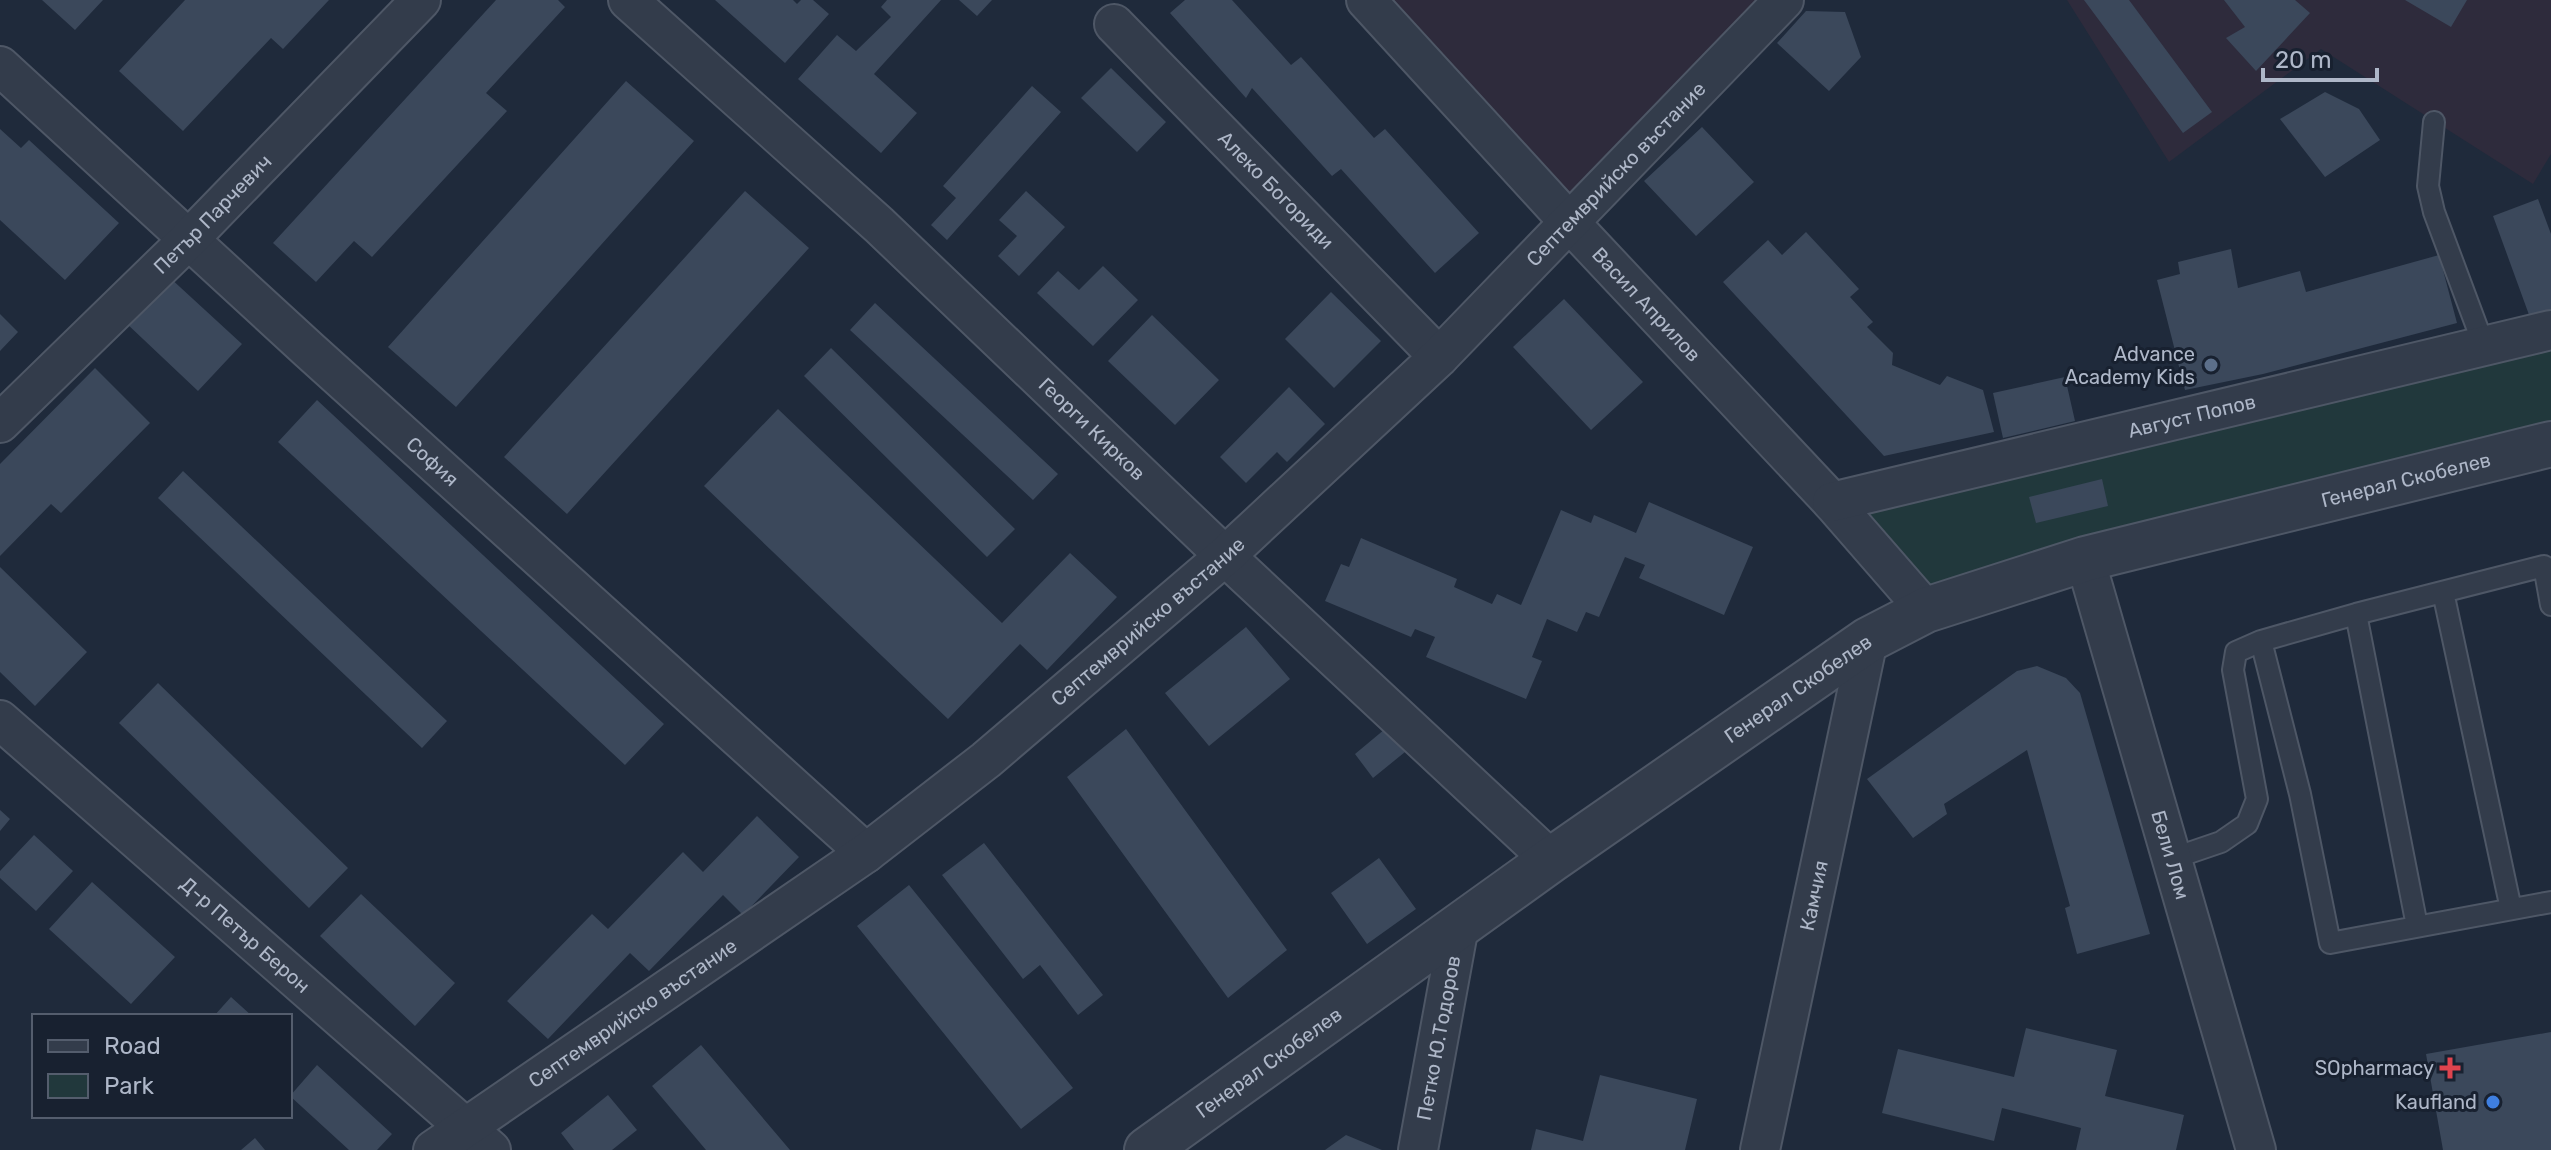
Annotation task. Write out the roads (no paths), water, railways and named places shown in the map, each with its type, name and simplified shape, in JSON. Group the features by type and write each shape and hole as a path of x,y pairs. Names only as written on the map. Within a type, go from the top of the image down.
{"street":[{"name":"Петър Парчевич","path":"0,423 188,240 421,0"},
{"name":"Георги Кирков","path":"628,0 879,225 1225,556 1551,860"},
{"name":"Васил Априлов","path":"1366,0 1832,502 1926,610"},
{"name":"Септемврийско въстание","path":"433,1150 478,1139 866,853 986,760 1225,556 1439,357 1784,0"},
{"name":"Алеко Богориди","path":"1114,24 1439,357"},
{"name":"София","path":"0,66 866,853"},
{"name":"Август Попов","path":"1832,502 2551,330"},
{"name":"Генерал Скобелев","path":"1147,1150 1551,860 1868,640 1926,610 2085,559 2551,444"},
{"name":"Бели Лом","path":"2085,559 2256,1150"},
{"name":"Камчия","path":"1760,1150 1868,640"},
{"name":"Д-р Петър Берон","path":"0,720 478,1139"},
{"name":"Петко Ю.Тодоров","path":"1418,1150 1459,926"}],"lane":[{"path":"2434,122 2428,186 2434,212 2484,346"},
{"path":"2174,858 2221,842 2247,824 2257,799 2233,670 2236,652 2261,641 2356,614 2544,566 2551,605"},
{"path":"2443,592 2511,909"},
{"path":"2356,614 2417,926"},
{"path":"2261,641 2300,794 2330,943 2551,902"}],"place":[{"name":"Advance Academy Kids","path":"2211,365"},
{"name":"SOpharmacy","path":"2450,1068"},
{"name":"Kaufland","path":"2493,1102"}]}
